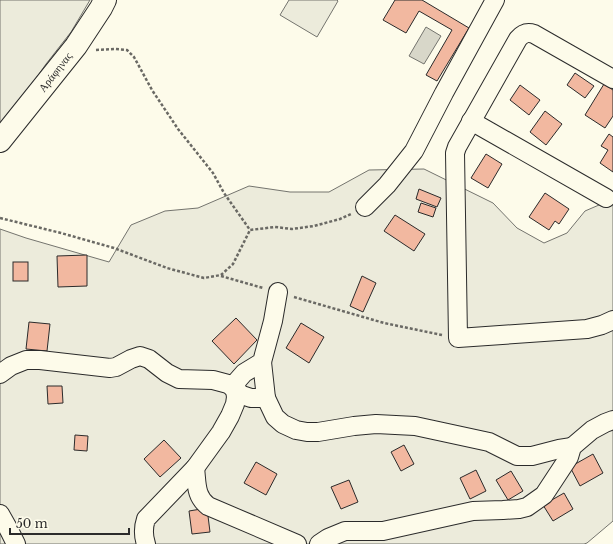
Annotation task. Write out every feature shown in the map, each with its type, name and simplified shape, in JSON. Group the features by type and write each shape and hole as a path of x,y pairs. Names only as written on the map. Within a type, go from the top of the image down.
{"main road":[{"name":"Αράφηνας","path":"0,141 76,46 105,0"}],"street":[{"path":"365,206 387,186 414,151 495,0"},
{"path":"613,79 534,34 526,33 521,35 457,146 455,153 458,338 586,329 602,325 613,320"},
{"path":"471,121 606,198"},
{"path":"278,292 273,321 262,362 266,398 275,417 283,424 296,430 318,432 376,424 415,426 489,442 518,456 532,456 572,447 592,430 613,420"},
{"path":"0,374 11,366 26,360 40,360 110,368 116,367 140,356 149,358 167,373 179,379 213,380 228,384 242,395 251,398 266,398"},
{"path":"146,544 144,538 144,526 146,519 195,468 221,432 230,416 236,397 234,390 237,381 244,373 262,362"},
{"path":"319,544 328,538 345,531 383,531 472,511 519,509 527,507 544,495 569,457 572,447"},
{"path":"195,468 198,494 208,506 297,544"},
{"path":"0,514 16,544"}],"path":[{"path":"76,46 92,50 127,50 134,57 152,90 178,129 213,173 224,193 250,230"},
{"path":"250,230 275,228 292,229 314,226 340,219 365,206"},
{"path":"0,218 114,248 167,268 204,278 221,276 384,323 458,338"},
{"path":"221,276 233,264 250,230"}],"shaded area":[{"path":"0,0 90,0 71,32 46,64 14,110 0,125"},
{"path":"289,0 338,1 317,37 280,15"},
{"path":"426,27 441,36 424,64 409,56"},
{"path":"424,169 493,203 517,228 544,243 567,233 585,211 613,199 613,521 584,544 0,544 0,229 109,262 131,225 165,211 198,208 249,186 290,192 329,192 369,170"}],"building":[{"path":"395,0 422,0 469,28 437,81 426,75 452,30 419,11 406,33 383,20"},
{"path":"575,73 594,86 585,98 567,85"},
{"path":"604,84 613,90 613,116 605,128 585,115"},
{"path":"520,85 540,100 529,115 510,100"},
{"path":"545,111 562,124 546,145 530,132"},
{"path":"609,134 613,137 613,172 600,163 608,150 601,146"},
{"path":"486,154 502,164 488,188 471,178"},
{"path":"419,189 441,198 437,207 416,199"},
{"path":"545,193 569,209 559,224 555,221 549,230 529,217"},
{"path":"421,203 436,208 433,217 418,212"},
{"path":"395,215 425,234 414,251 384,231"},
{"path":"87,255 87,286 58,287 57,256"},
{"path":"13,262 28,262 28,281 13,281"},
{"path":"362,276 376,283 363,312 350,306"},
{"path":"236,318 257,340 234,364 212,341"},
{"path":"29,322 50,324 47,351 26,349"},
{"path":"301,323 324,337 309,363 286,348"},
{"path":"47,386 62,386 63,403 48,404"},
{"path":"75,435 88,436 87,451 74,450"},
{"path":"164,440 181,458 160,477 144,459"},
{"path":"404,445 414,464 401,471 391,452"},
{"path":"593,454 603,473 580,486 570,467"},
{"path":"256,462 277,474 266,495 244,483"},
{"path":"476,470 486,491 470,499 460,478"},
{"path":"511,471 523,491 508,500 496,480"},
{"path":"349,480 358,502 341,509 331,487"},
{"path":"564,493 573,509 553,521 543,505"},
{"path":"207,508 210,532 192,534 189,511"}]}
